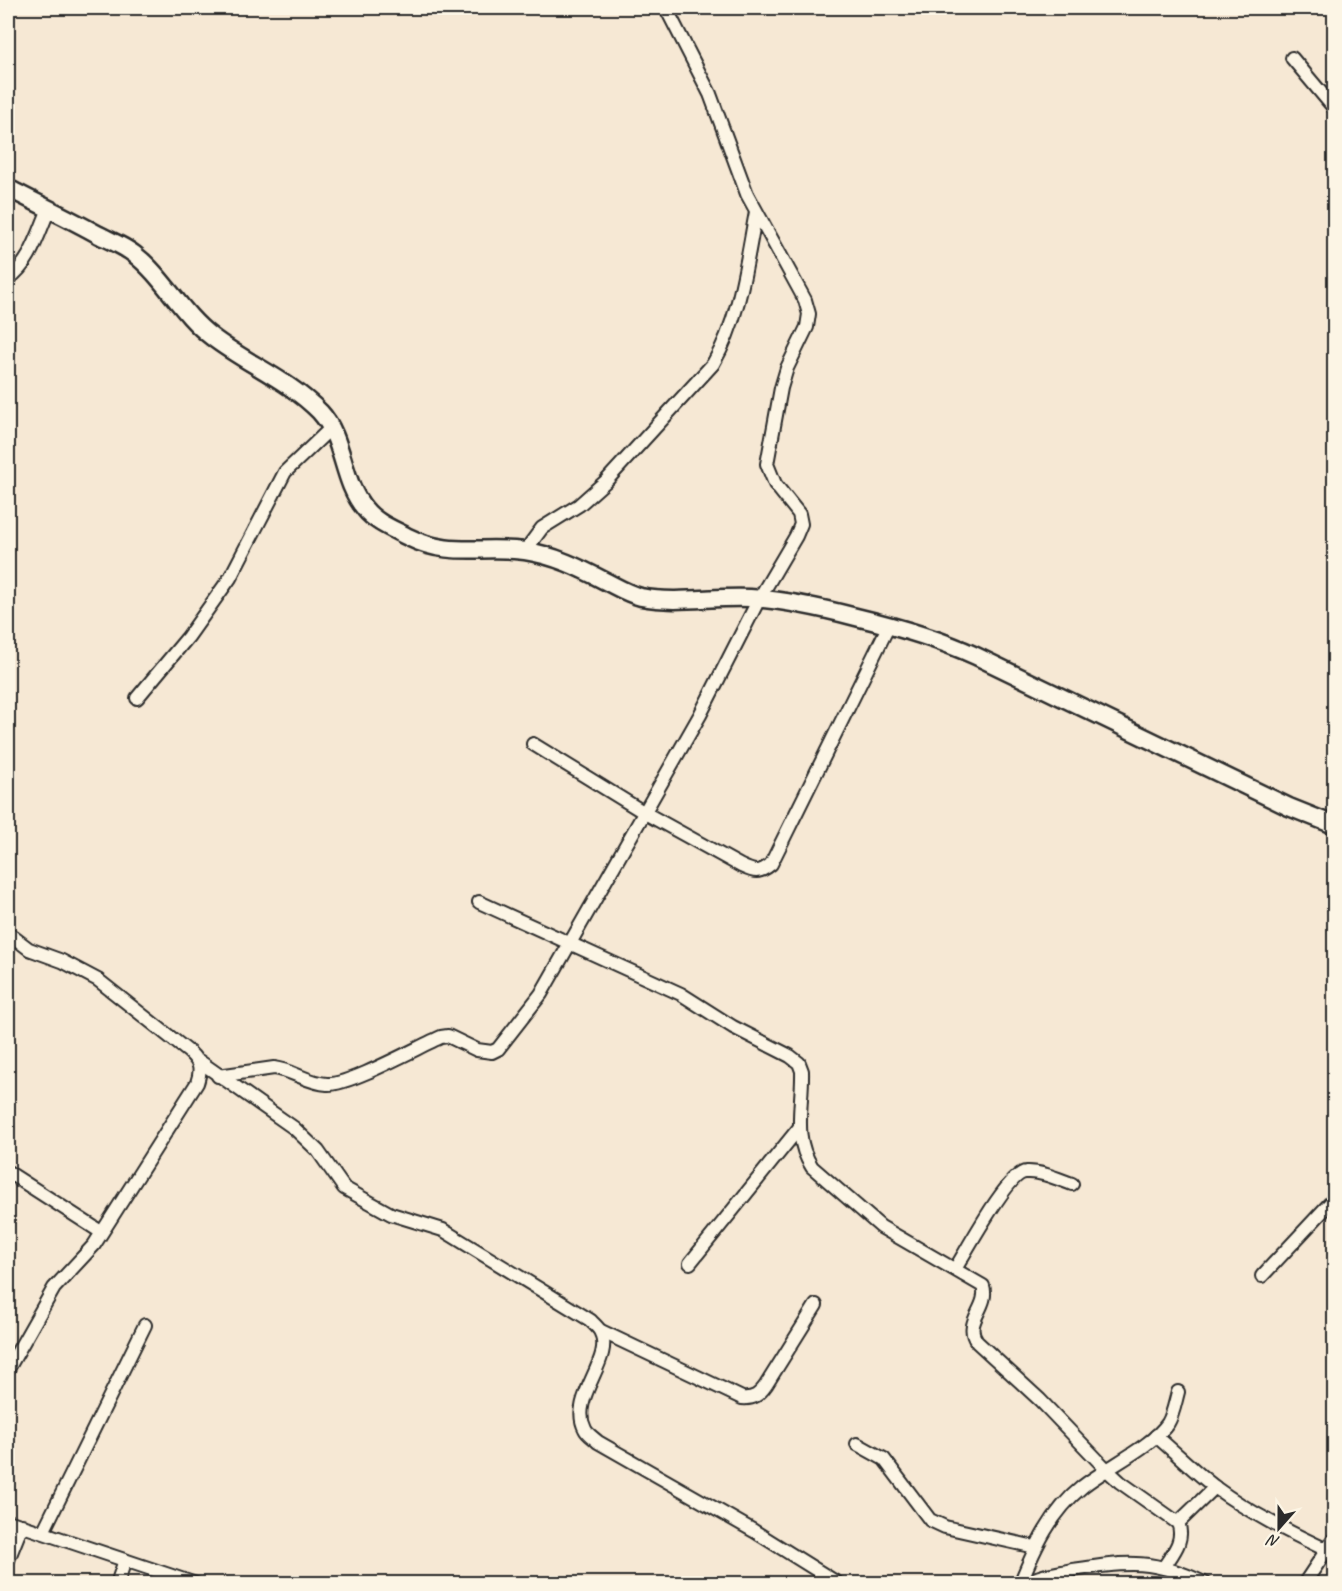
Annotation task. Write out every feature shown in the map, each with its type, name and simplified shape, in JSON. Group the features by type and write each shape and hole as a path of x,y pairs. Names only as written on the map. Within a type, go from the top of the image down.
{"street":[{"path":"218,1076 274,1068 283,1069 316,1082 337,1083 441,1036 448,1036 477,1050 492,1052 503,1044 527,1015 571,944 700,715 759,599 796,536 801,524 799,514 775,484 767,464 780,388 790,360 807,327 809,314 805,300 756,212 736,167 710,94 666,8"},
{"path":"1292,58 1335,108"},
{"path":"8,188 133,254 145,264 182,309 209,335 291,387 314,407 332,427 356,498 366,512 410,538 438,548 525,551 562,560 628,593 644,597 759,599 811,606 889,625 953,646 1289,807 1335,825"},
{"path":"8,279 31,253 49,209"},
{"path":"525,551 542,528 579,505 606,481 713,364 722,348 740,295 756,212"},
{"path":"137,698 188,637 230,578 285,472 332,427"},
{"path":"533,744 645,813 741,866 752,871 763,871 771,864 889,625"},
{"path":"479,902 681,994 733,1027 758,1038 799,1063 802,1071 799,1128 802,1149 812,1167 882,1227 983,1286 985,1291 971,1330 974,1337 1040,1400 1107,1470 1178,1523 1181,1530 1180,1540 1164,1567"},
{"path":"8,933 29,949 62,961 98,980 198,1061 294,1128 318,1151 344,1188 391,1214 443,1230 591,1320 601,1331 742,1398 752,1398 760,1393 816,1305"},
{"path":"8,1369 54,1288 85,1255 197,1083 201,1072 198,1061"},
{"path":"690,1263 799,1128"},
{"path":"955,1269 987,1216 1016,1177 1024,1171 1072,1184"},
{"path":"8,1172 101,1232"},
{"path":"1262,1276 1335,1199"},
{"path":"43,1532 145,1325"},
{"path":"601,1331 602,1352 584,1398 581,1415 585,1430 598,1442 764,1537 839,1584"},
{"path":"1022,1584 1035,1547 1066,1501 1083,1486 1156,1436 1168,1423 1178,1392"},
{"path":"1156,1436 1215,1487 1264,1518 1331,1544 1304,1584"},
{"path":"857,1444 884,1459 930,1520 945,1527 1035,1547"},
{"path":"1178,1523 1215,1487"},
{"path":"8,1521 196,1584"},
{"path":"8,1560 22,1525"},
{"path":"117,1584 125,1560"},
{"path":"1022,1584 1043,1575 1110,1564 1164,1567 1179,1571 1206,1584"}]}
